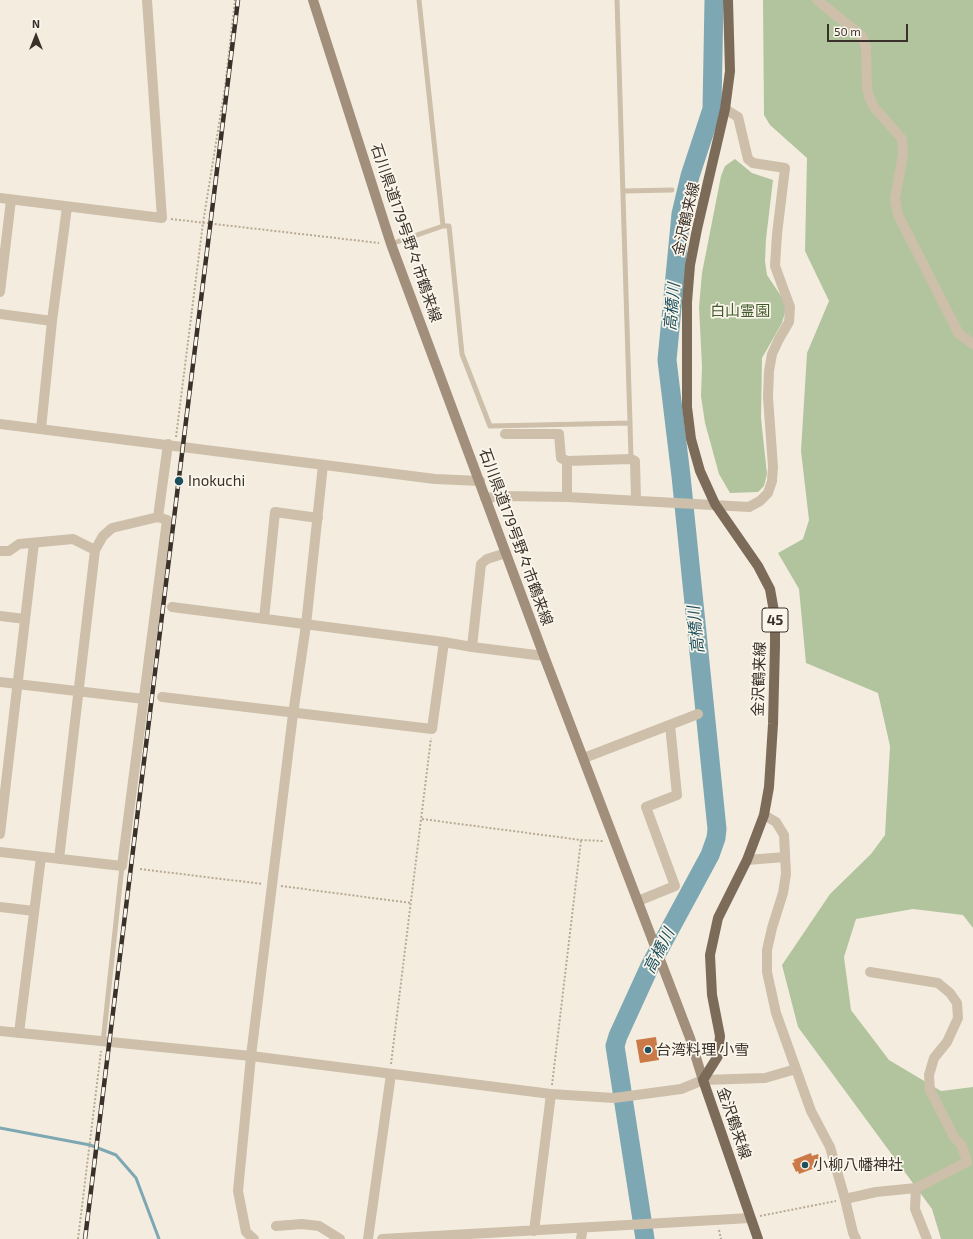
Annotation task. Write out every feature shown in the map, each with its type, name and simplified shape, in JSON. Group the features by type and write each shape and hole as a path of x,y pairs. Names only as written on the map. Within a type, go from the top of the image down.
{"main road":[{"name":"石川県道179号野々市鶴来線","path":"313,0 391,244 544,656 638,901 661,966 690,1038 703,1080"},
{"name":"金沢鶴来線","path":"728,0 730,71 725,109 690,265 687,302 687,406 690,439 700,471 715,504 758,566 770,589 775,618 773,724 768,787 764,815 747,860 718,918 710,955 712,995 720,1036 718,1056 703,1080 758,1239"}],"street":[{"path":"0,198 162,218 147,0"},
{"path":"817,0 862,36 866,47 867,88 869,96 874,107 902,139 903,154 895,199 898,216 959,334 973,344"},
{"path":"485,498 504,496 566,497 683,502 749,507 760,501 768,493 772,481 773,467 769,419 769,371 772,354 778,338 789,322 790,307 775,266 777,234 785,168 753,163 748,159 738,117 725,109"},
{"path":"0,292 11,200"},
{"path":"41,428 52,321 67,206"},
{"path":"0,314 52,321"},
{"path":"0,424 435,479 480,481"},
{"path":"505,434 560,434 561,458 567,461 631,459 636,461 636,500"},
{"path":"158,517 172,445"},
{"path":"566,497 567,461"},
{"path":"254,1239 246,1232 238,1191 251,1056 293,714 306,625 323,465"},
{"path":"264,619 274,512 318,518"},
{"path":"0,852 41,857 59,859 122,866 167,520 158,517 112,528 103,536 95,550 59,859"},
{"path":"0,551 9,551 19,544 73,539 95,550"},
{"path":"0,834 34,543"},
{"path":"472,647 481,564 487,559 506,553"},
{"path":"172,607 544,656"},
{"path":"0,616 25,619"},
{"path":"162,697 293,714 432,729 444,642"},
{"path":"0,682 144,699"},
{"path":"584,758 698,714"},
{"path":"638,901 675,886 646,807 677,795 670,725"},
{"path":"764,815 776,822 784,835 786,857 786,874 783,893 767,950 767,972 776,1013 811,1111 830,1147 853,1233 856,1239"},
{"path":"20,1033 41,857"},
{"path":"747,860 786,857"},
{"path":"0,907 34,911"},
{"path":"845,1199 876,1192 916,1188 967,1162 962,1146 954,1137 930,1090 929,1075 934,1058 947,1042 958,1018 957,1003 950,993 938,983 870,972"},
{"path":"0,1031 251,1056 551,1094 616,1098 681,1090 703,1080 765,1078 796,1068"},
{"path":"368,1239 390,1074"},
{"path":"534,1231 551,1094"},
{"path":"916,1188 915,1209 927,1239"},
{"path":"382,1239 457,1237 750,1218"},
{"path":"276,1226 302,1224 319,1226 340,1239"},
{"path":"581,1239 583,1228"}],"lane":[{"path":"419,0 443,226"},
{"path":"617,0 631,459"},
{"path":"624,191 672,190"},
{"path":"391,244 443,226 449,226 462,354 490,426 630,423"},
{"path":"103,1042 122,866"}],"path":[{"path":"172,445 203,223 225,87 235,0"},
{"path":"162,218 391,244"},
{"path":"390,1074 432,729"},
{"path":"422,819 581,840 615,842"},
{"path":"551,1094 581,840"},
{"path":"78,1239 103,1042"},
{"path":"750,1218 845,1199"}],"green space":[{"path":"763,0 973,0 973,928 963,915 913,909 856,919 844,957 851,1010 889,1060 941,1091 973,1087 973,1239 941,1239 932,1209 798,1027 782,965 830,894 871,854 885,835 890,746 878,693 806,663 799,589 778,553 803,539 809,520 801,451 807,353 829,301 805,251 807,158 770,125 764,115"},
{"name":"白山霊園","path":"735,159 752,173 773,180 765,261 767,275 783,299 786,309 782,323 762,358 761,418 767,474 764,486 758,492 730,493 719,474 705,423 701,396 702,366 699,307 702,273 721,176 725,166"}],"building":[{"name":"台湾料理 小雪","path":"656,1037 659,1060 640,1063 636,1040"},
{"name":"小柳八幡神社","path":"811,1153 812,1156 818,1154 822,1163 814,1166 815,1168 799,1174 798,1171 796,1172 792,1163 795,1162 793,1160"}],"waterway":[{"name":"高橋川","path":"645,1239 615,1046 618,1036 650,966 710,855 716,838 717,829 681,476 667,360 681,214 690,176 712,109 714,0"},
{"path":"0,1128 90,1145 116,1155 136,1178 159,1239"}],"railway":[{"path":"85,1239 238,0"}],"place":[{"name":"Inokuchi","path":"179,481"},
{"name":"台湾料理 小雪","path":"648,1050"},
{"name":"小柳八幡神社","path":"805,1165"}]}
